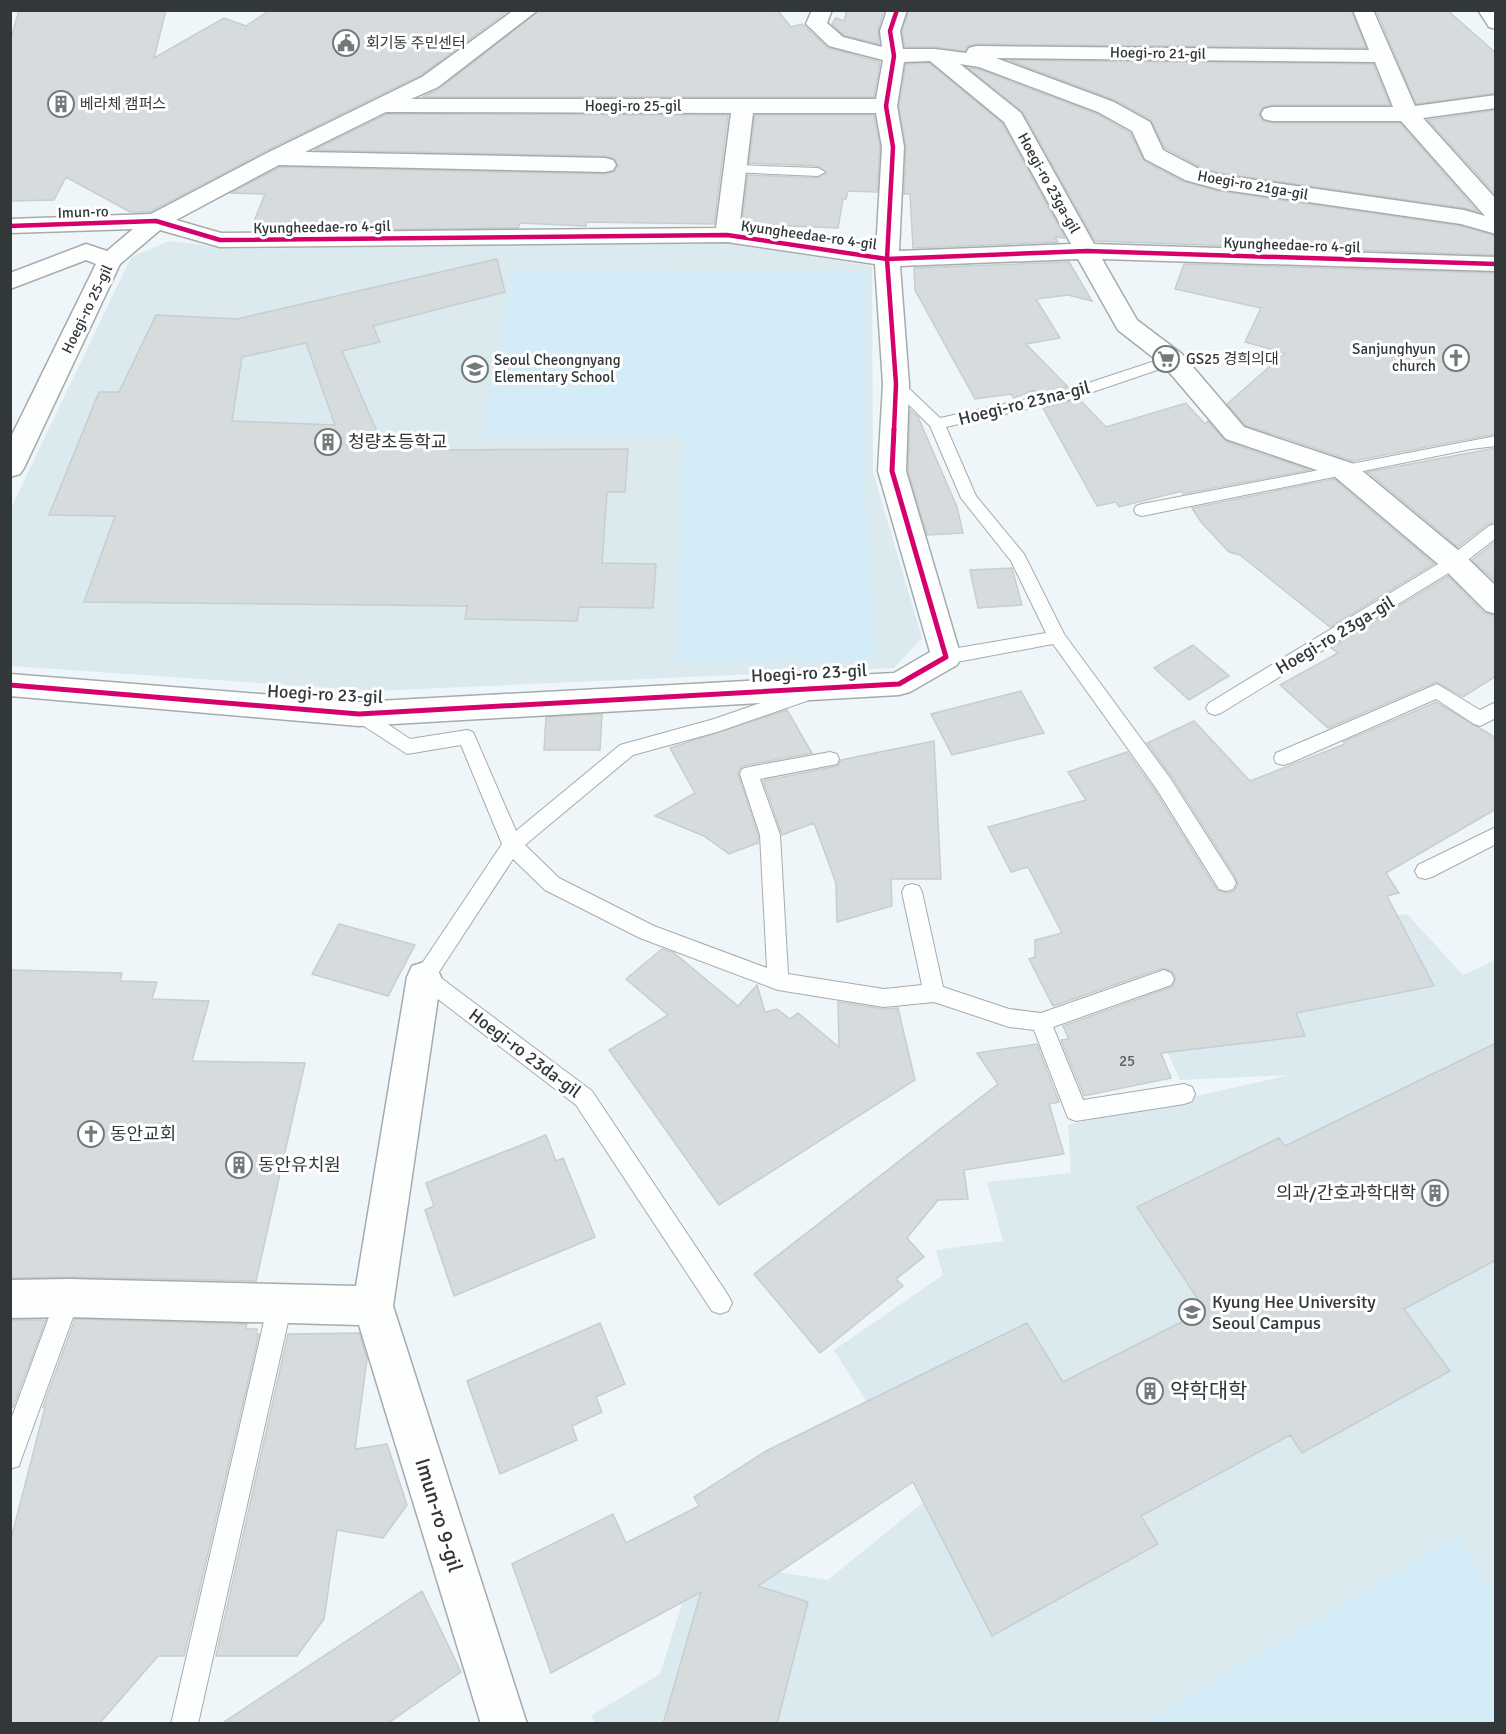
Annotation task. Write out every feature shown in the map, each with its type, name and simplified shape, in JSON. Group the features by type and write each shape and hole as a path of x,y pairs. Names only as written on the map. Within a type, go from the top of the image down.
{"street":[{"name":"Hoegi-ro 25-gil","path":"10,468 110,261 156,221 275,158 430,81 528,10"},
{"path":"822,10 816,24 836,42 894,56 935,55"},
{"path":"897,10 890,31 894,56 886,106 892,147 887,259 896,384 892,471 946,657"},
{"path":"1364,10 1407,114 1496,214"},
{"path":"1488,10 1496,23"},
{"name":"Hoegi-ro 21-gil","path":"935,55 993,50 1382,56"},
{"name":"Hoegi-ro 21ga-gil","path":"935,55 983,61 1106,106 1142,127 1153,154 1193,175 1218,182 1464,217 1496,227"},
{"name":"Hoegi-ro 23ga-gil","path":"935,55 1013,118 1127,326 1173,360 1235,433 1344,470 1454,562 1496,604"},
{"path":"1272,114 1407,114 1496,102"},
{"name":"Hoegi-ro 25-gil","path":"380,106 886,106"},
{"name":"Kyungheedae-ro 4-gil","path":"727,239 743,106"},
{"name":"Hoegi-ro 25-gil","path":"275,158 605,165"},
{"name":"Kyungheedae-ro 4-gil","path":"156,221 220,240 343,244 727,239 887,259 1087,250 1496,264"},
{"name":"Imun-ro","path":"10,226 156,221"},
{"path":"10,282 86,251 110,261"},
{"name":"Hoegi-ro 23-gil","path":"10,685 359,714 899,684 946,657"},
{"name":"Imun-ro 9-gil","path":"424,977 373,1306 504,1724"},
{"path":"10,1299 68,1298 373,1306"}],"lane":[{"path":"736,169 818,171"},
{"name":"Hoegi-ro 23na-gil","path":"1173,360 1067,395 937,424 969,498 1018,558 1057,637 1163,783 1226,883"},
{"path":"896,384 937,424"},
{"path":"1142,510 1471,444 1496,441"},
{"name":"Hoegi-ro 23ga-gil","path":"1215,708 1454,562 1495,530"},
{"path":"946,657 1057,637"},
{"name":"Hoegi-ro 23-gil","path":"512,845 627,750 717,725 825,687"},
{"path":"1283,758 1437,691 1480,718 1496,709"},
{"path":"359,714 406,747 467,736 512,845 552,884 647,932 778,981 884,998 934,993 1009,1018 1041,1022 1164,979"},
{"path":"778,981 770,835 748,774 830,759"},
{"path":"1425,871 1496,835"},
{"path":"424,977 512,845"},
{"path":"912,891 934,993"},
{"name":"Hoegi-ro 23da-gil","path":"424,977 584,1098 720,1303"},
{"path":"1041,1022 1076,1111 1184,1094"},
{"path":"10,1457 68,1298"},
{"path":"184,1724 280,1304"}],"shaded area":[{"name":"Seoul Cheongnyang Elementary School","path":"169,241 235,249 719,242 872,266 873,472 922,638 894,668 374,691 11,666 10,510 131,257"},
{"path":"514,270 866,271 864,476 876,660 678,661 683,436 482,436"},
{"name":"Kyung Hee University Seoul Campus","path":"1407,914 1463,975 1495,960 1495,1723 595,1724 592,1715 660,1674 696,1559 828,1580 927,1499 834,1350 943,1275 936,1250 1003,1241 987,1182 1071,1173 1068,1125 1290,1075 1180,1080 1146,1004 1142,987 1149,979 1169,962 1330,925"},
{"path":"1456,1537 1495,1592 1495,1723 1144,1723"}],"building":[{"path":"19,10 166,10 154,58 224,18 246,26 270,10 509,10 421,75 266,151 150,212 130,212 66,177 54,200 10,201 10,42"},
{"path":"540,10 761,10 779,12 791,27 802,24 828,48 880,62 874,97 422,97 439,89"},
{"path":"847,10 884,10 878,30 879,44 844,35 832,24 836,18 844,21"},
{"path":"909,10 1351,10 1366,48 976,44 968,46 965,51 935,47 905,47 902,31"},
{"path":"1376,10 1447,10 1496,53 1496,93 1416,104"},
{"path":"1009,60 1373,64 1390,105 1272,105 1262,108 1259,115 1263,121 1272,123 1400,123 1478,212 1464,208 1220,173 1202,168 1165,148 1151,120 1115,100"},
{"path":"929,63 1002,123 1065,238 1055,237 1058,242 913,248 910,194 904,194 906,147 899,106 906,64"},
{"path":"968,68 978,69 1097,114 1130,133 1144,161 1184,182 1218,191 1461,226 1496,236 1496,255 1095,241 1023,112"},
{"path":"1496,110 1496,195 1428,120"},
{"path":"387,114 728,115 714,224 586,222 586,226 520,223 518,228 343,230 252,226 265,194 231,193 280,167 605,174 614,172 618,166 615,159 605,156 314,150"},
{"path":"755,115 874,115 880,147 877,192 848,191 846,199 843,199 838,228 742,224 748,175 818,178 827,173 818,166 749,163"},
{"path":"497,259 505,292 373,326 380,342 342,351 378,434 430,434 436,450 628,449 625,492 607,492 602,563 656,564 653,608 579,607 577,621 465,619 467,606 84,602 115,516 49,515 99,392 119,392 156,315 237,319","holes":["306,343 335,425 232,421 242,357"]},
{"path":"1069,262 1092,301 1068,295 1036,299 1060,338 1026,344 1068,387 1036,395 1034,390 1014,398 1011,394 975,399 915,290 914,268"},
{"path":"1184,264 1496,273 1496,434 1353,461 1245,425 1227,404 1285,353 1245,342 1261,308 1175,289"},
{"path":"1079,399 1106,427 1186,403 1205,424 1208,421 1225,441 1309,470 1183,494 1182,491 1119,507 1116,502 1097,506 1043,408"},
{"path":"910,410 918,417 957,507 963,533 927,535 908,471"},
{"path":"1496,448 1496,522 1488,524 1458,547 1368,472"},
{"path":"1334,479 1434,564 1330,627 1240,555 1229,552 1201,522 1192,508"},
{"path":"1496,541 1496,582 1472,560"},
{"path":"1012,568 1022,605 978,608 970,570"},
{"path":"1448,576 1484,613 1496,616 1496,676 1463,697 1436,682 1328,728 1280,685 1338,653 1331,648"},
{"path":"1193,645 1229,676 1189,700 1154,668"},
{"path":"1021,691 1044,733 952,755 931,714"},
{"path":"1436,702 1496,738 1496,809 1386,873 1399,893 1387,896 1434,986 1296,1013 1305,1036 1161,1053 1171,1078 1084,1096 1061,1040 1069,1039 1063,1026 1172,987 1176,978 1172,971 1163,968 1053,1006 1029,959 1035,957 1035,940 1062,933 1028,867 1011,872 988,827 1086,800 1068,772 1127,752 1154,789 1217,890 1227,893 1234,891 1238,884 1235,876 1172,777 1147,743 1194,721 1250,781 1345,744 1343,742"},
{"path":"787,710 812,753 748,765 741,767 738,773 758,835 758,843 729,854 704,836 655,816 695,793 670,748"},
{"path":"602,714 600,750 544,750 546,717"},
{"path":"934,741 941,879 891,879 892,906 837,922 836,883 814,823 782,835 763,781 837,766 841,760"},
{"path":"339,924 415,945 388,996 312,974"},
{"path":"662,949 674,953 738,1006 757,985 765,1012 777,1009 790,1019 798,1013 839,1047 838,1002 884,1009 898,1008 915,1080 719,1205 609,1050 668,1015 626,979"},
{"name":"동안교회","path":"10,970 122,973 120,981 157,982 152,999 209,1001 192,1061 305,1063 256,1281 10,1278"},
{"path":"1496,1043 1496,1260 1404,1309 1450,1371 1302,1453 1290,1435 1141,1516 1158,1544 992,1636 913,1482 758,1586 808,1602 777,1724 663,1724 701,1592 551,1673 512,1564 613,1514 626,1543 699,1506 694,1497 766,1451 1027,1323 1063,1382 1205,1310 1137,1207 1279,1138 1285,1146"},
{"path":"1037,1044 1059,1102 1049,1104 1064,1154 964,1170 968,1199 938,1200 907,1238 924,1257 896,1279 903,1286 820,1353 754,1274 998,1084 977,1053"},
{"path":"546,1135 556,1161 563,1158 595,1237 454,1296 425,1210 434,1206 426,1183"},
{"path":"75,1319 247,1324 246,1329 257,1329 256,1334 259,1334 184,1656 158,1656 99,1724 10,1724 10,1543 45,1407 43,1407"},
{"path":"10,1320 46,1320 13,1407 10,1407"},
{"path":"600,1323 625,1384 596,1397 602,1412 572,1426 577,1440 500,1474 467,1381"},
{"path":"359,1333 367,1359 355,1449 387,1444 407,1505 383,1538 337,1530 324,1619 297,1656 216,1656 288,1334"},
{"path":"422,1591 461,1672 387,1724 221,1724"}],"cycle path":[{"path":"10,685 359,714 899,684 946,657 892,471 896,384 887,259 893,147 886,106 894,56 890,31 897,10"},
{"path":"10,226 156,221 220,240 727,235 887,259 1087,251 1496,264"}],"place":[{"name":"회기동 주민센터","path":"346,43"},
{"name":"베라체 캠퍼스","path":"61,104"},
{"name":"Sanjunghyun church","path":"1456,358"},
{"name":"GS25 경희의대","path":"1166,359"},
{"name":"Seoul Cheongnyang Elementary School","path":"475,369"},
{"name":"청량초등학교","path":"328,442"},
{"name":"동안교회","path":"91,1134"},
{"name":"동안유치원","path":"239,1165"},
{"name":"의과/간호과학대학","path":"1435,1193"},
{"name":"Kyung Hee University Seoul Campus","path":"1192,1312"},
{"name":"약학대학","path":"1150,1391"}]}
